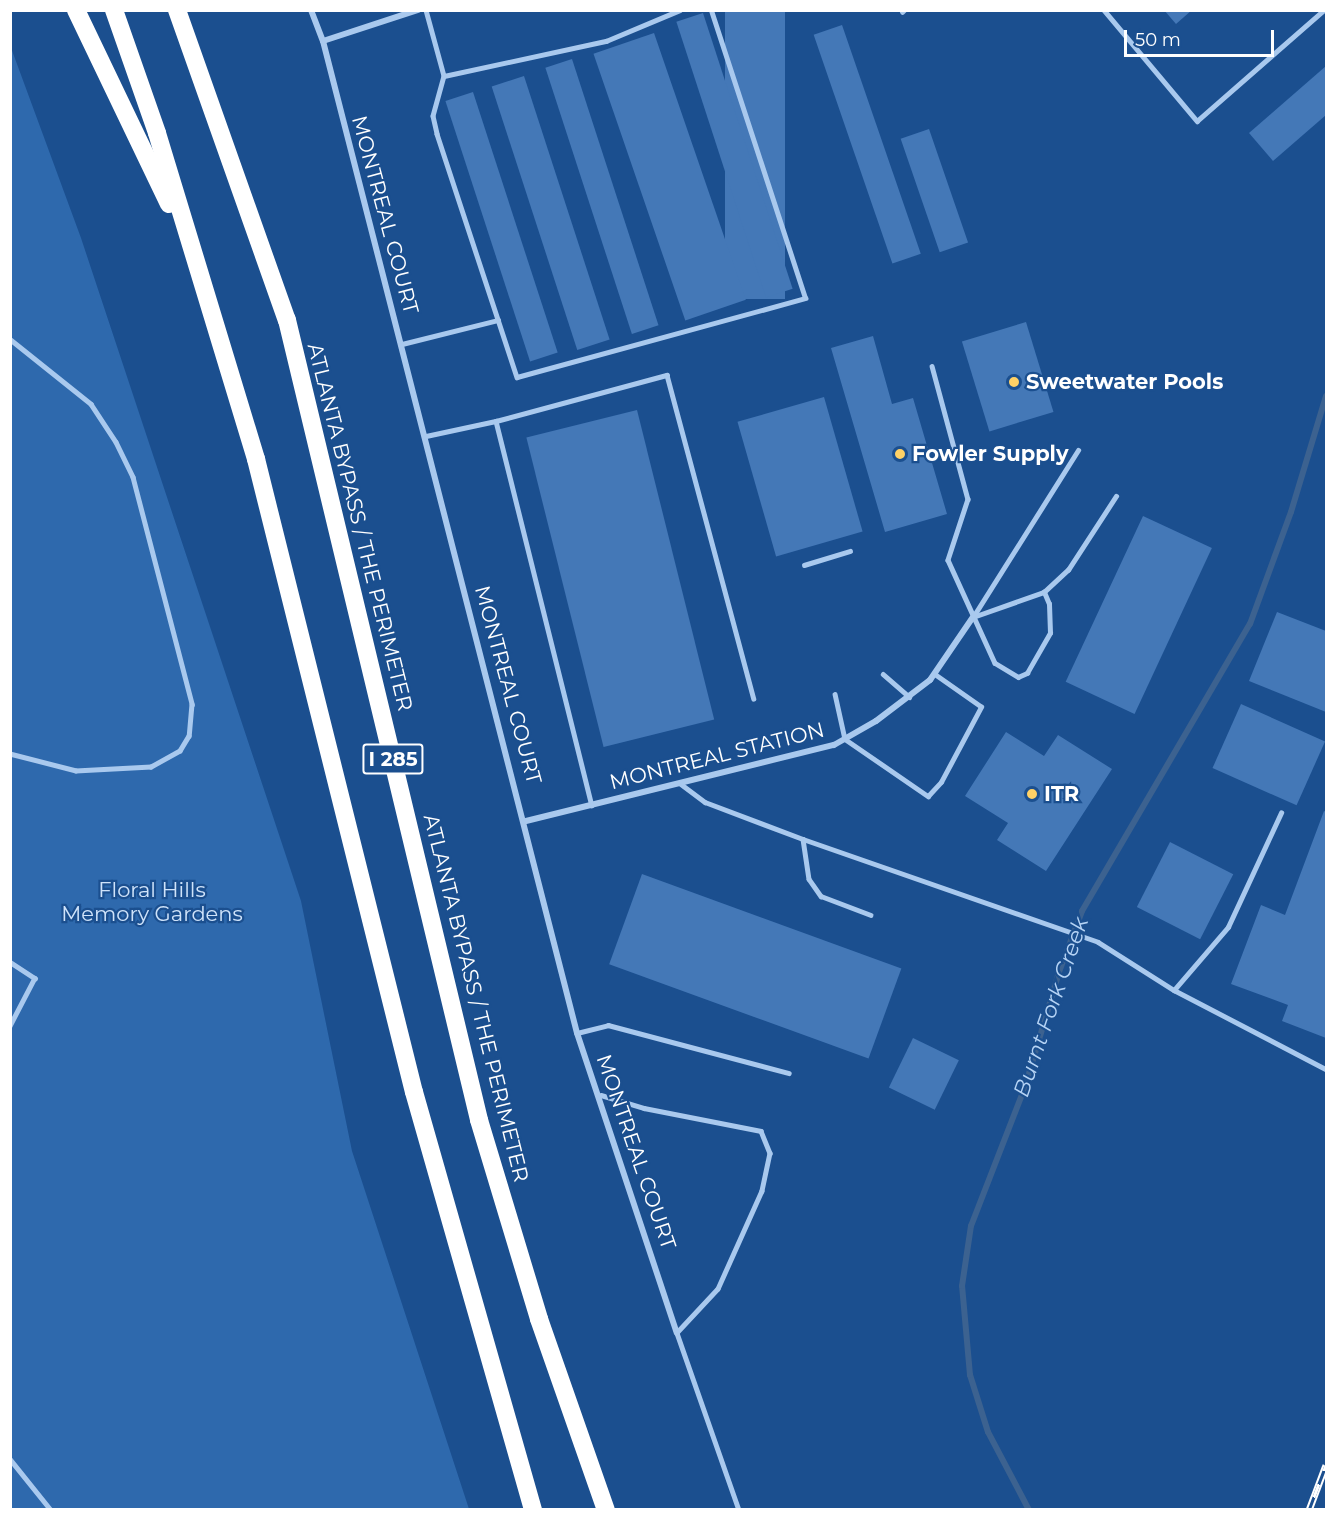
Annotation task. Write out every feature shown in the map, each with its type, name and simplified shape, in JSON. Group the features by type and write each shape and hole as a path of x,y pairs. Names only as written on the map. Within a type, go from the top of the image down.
{"highway":[{"path":"76,10 192,253"},
{"name":"I 285","path":"114,10 157,132 256,459 414,1092 533,1509"},
{"name":"ATLANTA BYPASS / THE PERIMETER","path":"177,10 287,320 479,1120 539,1318 606,1509"}],"street":[{"name":"MONTREAL COURT","path":"311,10 323,41 426,436 526,821 577,1033 601,1095 677,1333"},
{"path":"323,41 418,10"},
{"name":"MONTREAL STATION","path":"526,821 834,745 909,697 934,674 973,617"}],"lane":[{"path":"426,10 444,76 433,116 517,377 804,298 711,10"},
{"path":"444,76 606,41 680,10"},
{"path":"1104,10 1197,122 1324,10"},
{"path":"402,344 498,320"},
{"path":"10,339 91,404 116,442 134,477 192,704 189,736 180,751 151,767 76,771 10,754"},
{"path":"932,366 969,499 948,560 995,663 1018,677 1027,673 1050,633 1049,604 1044,592"},
{"path":"426,436 496,421 667,375 754,699"},
{"path":"496,421 592,805"},
{"path":"973,617 1078,450"},
{"path":"973,617 1044,592 1068,570 1116,496"},
{"path":"804,565 850,551"},
{"path":"883,674 909,697"},
{"path":"835,694 845,739 928,796 941,782 981,707 934,674"},
{"path":"681,784 705,802 1091,939 1174,990 1326,1069"},
{"path":"1174,990 1228,927 1281,813"},
{"path":"804,839 808,879 821,896 871,915"},
{"path":"10,962 35,978 10,1026"},
{"path":"577,1033 608,1025 789,1073"},
{"path":"601,1095 644,1108 761,1131 770,1153 762,1191 718,1289 677,1333 739,1509"},
{"path":"10,1459 51,1509"}],"green space":[{"name":"Floral Hills Memory Gardens","path":"10,45 81,238 301,901 352,1151 469,1509 11,1509"}],"building":[{"path":"725,10 785,10 785,299 725,299"},
{"path":"1164,10 1192,10 1176,24"},
{"path":"703,13 793,289 766,297 676,22"},
{"path":"842,25 921,254 892,264 814,35"},
{"path":"654,33 746,300 685,320 593,54"},
{"path":"572,59 659,325 632,334 545,68"},
{"path":"1326,66 1326,115 1273,161 1249,133"},
{"path":"524,76 610,339 577,350 492,87"},
{"path":"473,92 558,353 530,362 445,101"},
{"path":"929,129 968,242 940,252 901,139"},
{"path":"1026,322 1053,412 989,431 962,342"},
{"path":"873,336 892,404 913,398 947,514 885,532 831,348"},
{"path":"824,397 863,532 776,556 737,422"},
{"path":"637,410 714,720 604,747 526,438"},
{"path":"1143,516 1212,548 1135,714 1066,682"},
{"path":"1277,612 1326,631 1326,712 1249,681"},
{"path":"1241,704 1325,741 1297,805 1213,768"},
{"path":"1006,732 1044,756 1058,735 1112,769 1046,871 997,840 1008,823 965,796"},
{"path":"1324,811 1326,812 1326,1038 1282,1021 1288,1005 1231,984 1261,905 1285,915"},
{"path":"1170,842 1233,874 1200,939 1137,907"},
{"path":"642,874 901,968 869,1059 609,964"},
{"path":"913,1038 959,1060 935,1110 889,1087"}],"waterway":[{"name":"Burnt Fork Creek","path":"1029,1510 988,1432 970,1375 962,1286 971,1226 1025,1087 1059,972 1082,911 1250,624 1291,512 1326,396"}],"railway":[{"path":"1309,1510 1326,1465"}],"place":[{"name":"Sweetwater Pools","path":"1014,382"},
{"name":"Fowler Supply","path":"900,454"},
{"name":"ITR","path":"1032,794"}]}
